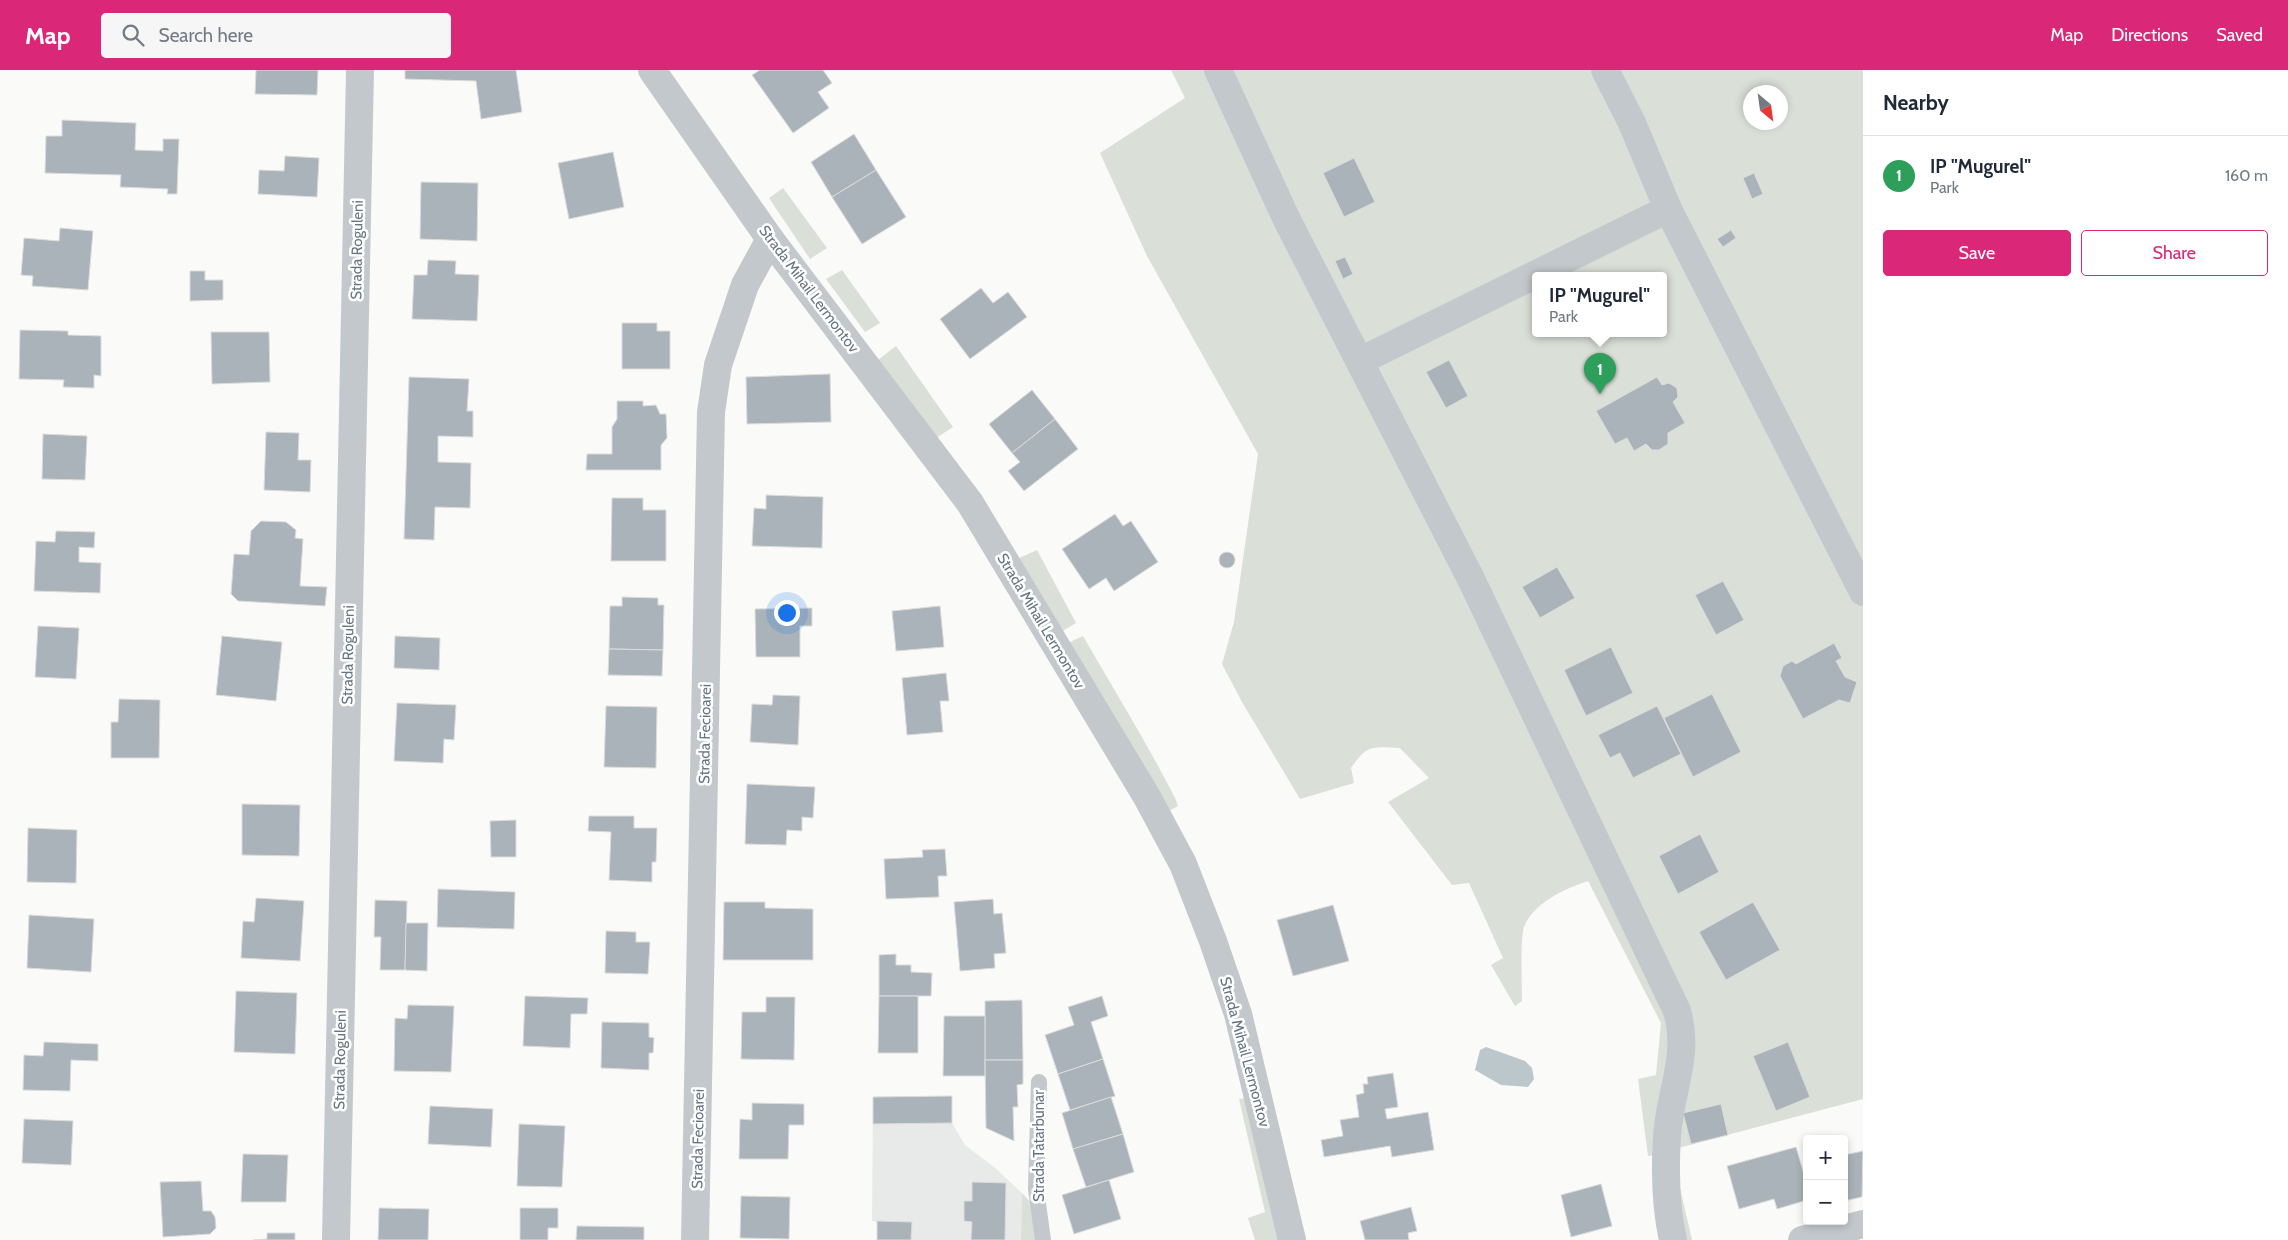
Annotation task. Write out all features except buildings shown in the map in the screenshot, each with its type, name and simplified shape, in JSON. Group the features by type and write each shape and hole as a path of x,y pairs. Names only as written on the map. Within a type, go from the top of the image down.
{"street":[{"name":"Strada Roguleni","path":"336,1240 360,70"},
{"name":"Strada Mihail Lermontov","path":"652,70 770,240 970,503 1147,797 1182,864 1213,941 1238,1014 1292,1240"},
{"path":"1218,70 1287,220 1471,579 1677,1011 1682,1028 1682,1049 1667,1136 1668,1199 1673,1240"},
{"path":"1604,70 1632,123 1668,209 1863,592"},
{"path":"1540,272 1668,209"},
{"name":"Strada Fecioarei","path":"695,1240 711,412 718,365 745,285 770,240"},
{"path":"1360,361 1532,276"},
{"path":"1802,1240 1863,1224"}],"lane":[{"name":"Strada Tatarbunar","path":"1039,1082 1036,1189 1044,1240"}],"shaded area":[{"path":"1171,70 1863,70 1863,1099 1678,1148 1680,1188 1692,1240 1685,1240 1655,1155 1648,1156 1638,1079 1656,1075 1661,1023 1588,881 1560,892 1542,904 1528,918 1522,940 1522,1001 1515,1006 1491,965 1503,958 1469,883 1452,885 1388,802 1429,778 1400,748 1377,748 1366,751 1351,768 1354,783 1300,799 1242,702 1222,664 1234,622 1258,454 1147,256 1100,153 1185,98"},
{"path":"783,188 827,248 810,259 769,198"},
{"path":"842,270 880,323 865,332 826,279"},
{"path":"896,346 953,427 936,438 878,360"},
{"path":"1037,550 1076,623 1061,632 1015,560"},
{"path":"1083,636 1175,798 1178,806 1167,812 1068,643"},
{"path":"1486,1047 1525,1061 1532,1068 1534,1079 1528,1087 1501,1085 1475,1070 1480,1050"},
{"path":"952,1096 952,1123 965,1145 994,1167 1022,1193 1021,1240 877,1240 877,1222 872,1221 873,1097"},
{"path":"1248,1098 1280,1240 1255,1240 1248,1218 1265,1212 1239,1099"},
{"path":"1022,1193 1030,1202 1036,1240 1021,1240"}],"place":[{"name":"IP \"Mugurel\"","path":"1600,394"}]}
